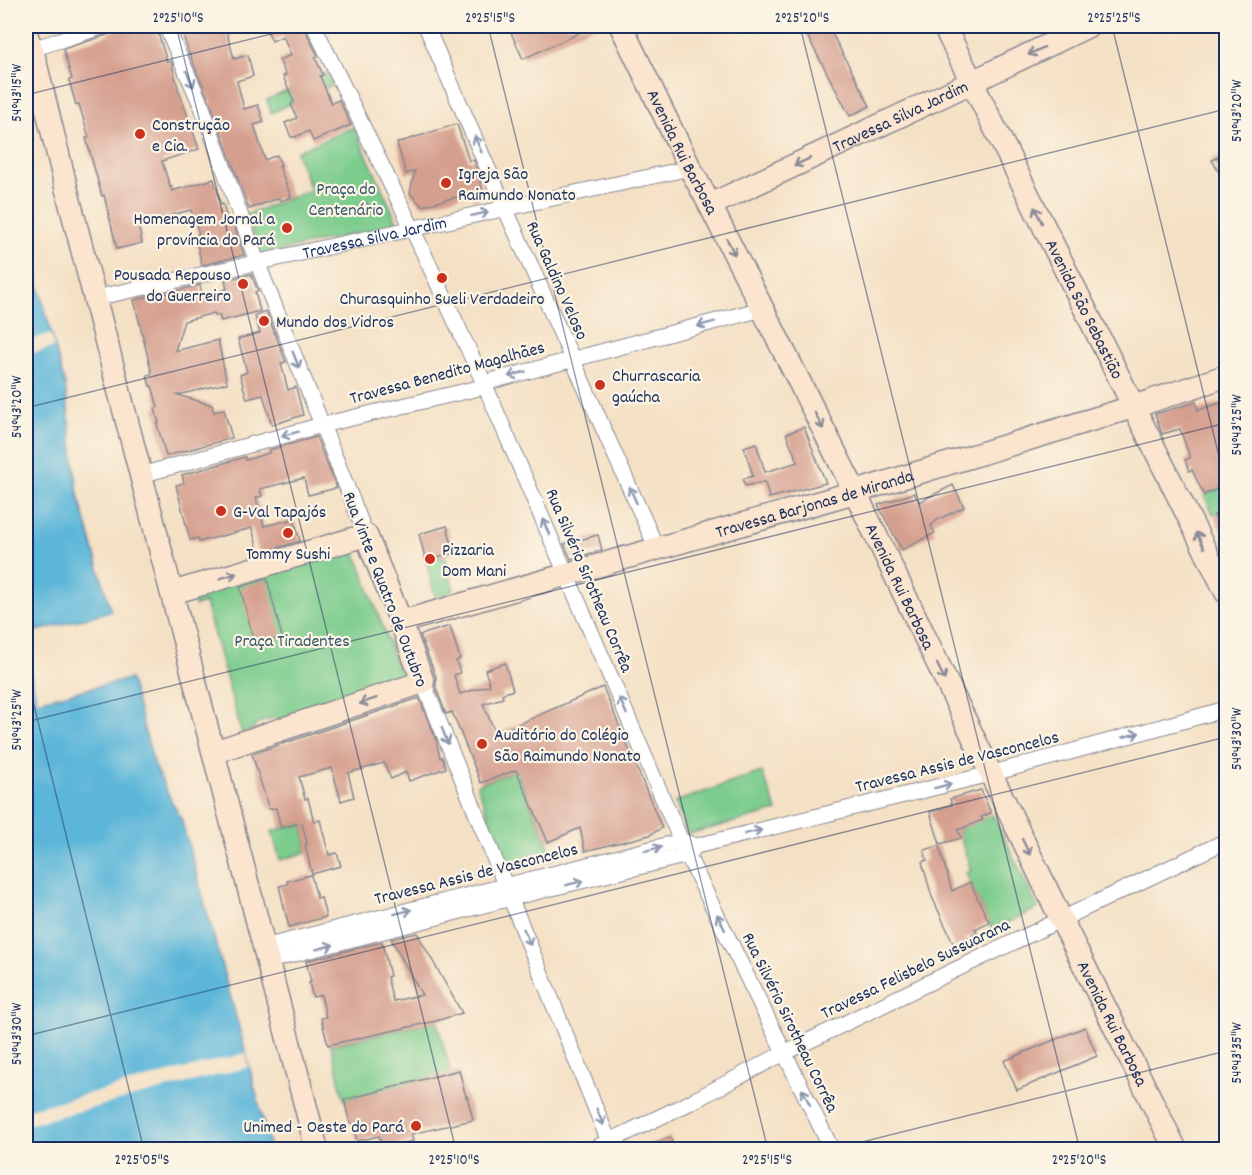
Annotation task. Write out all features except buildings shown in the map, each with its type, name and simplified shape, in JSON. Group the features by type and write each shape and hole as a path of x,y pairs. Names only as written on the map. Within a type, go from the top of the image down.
{"street":[{"path":"104,26 29,42 317,1149"},
{"name":"Rua Vinte e Quatro de Outubro","path":"166,26 202,107 256,262 423,682 611,1145"},
{"name":"Rua Silvério Sirotheau Corrêa","path":"314,26 484,383 566,574 689,847 784,1053 832,1149"},
{"name":"Rua Galdino Veloso","path":"426,26 657,549"},
{"name":"Avenida Rui Barbosa","path":"621,26 690,168 855,492 990,774 1176,1149"},
{"name":"Avenida São Sebastião","path":"944,26 1227,592"},
{"name":"Travessa Silva Jardim","path":"710,205 1088,26"},
{"name":"Travessa Silva Jardim","path":"95,298 690,168"},
{"name":"Travessa Benedito Magalhães","path":"141,475 322,425 483,387 484,383 762,309"},
{"name":"Travessa Barjonas de Miranda","path":"401,622 855,492 1227,376"},
{"path":"172,592 366,535"},
{"path":"214,752 423,682"},
{"name":"Travessa Assis de Vasconcelos","path":"266,954 990,774 1227,709"},
{"name":"Travessa Felisbelo Sussuarana","path":"591,1149 611,1145 784,1053 1227,841"}],"green space":[{"path":"327,73 333,85 271,113 267,100"},
{"name":"Praça do Centenário","path":"354,127 398,224 261,255 246,215 311,190 296,152"},
{"path":"1226,485 1226,508 1213,514 1204,495"},
{"name":"Praça Tiradentes","path":"354,548 398,669 408,666 412,678 282,720 277,717 258,723 250,731 242,734 205,603 195,606 191,592"},
{"path":"445,556 454,591 435,596 426,561"},
{"path":"516,770 554,859 509,871 477,785"},
{"path":"762,772 777,811 688,834 675,802"},
{"path":"993,815 1038,908 992,930 966,873 971,871 958,830"},
{"path":"302,823 307,852 280,860 272,831"},
{"path":"437,1021 451,1073 344,1100 331,1045"}],"water":[{"path":"26,238 65,385 78,494 111,611 26,634"},
{"path":"26,654 37,701 130,679 154,764 181,818 270,1149 26,1149"}],"pier":[{"path":"51,334 54,347 26,355 26,341"},
{"path":"246,1053 249,1067 26,1125 26,1110"}],"place":[{"name":"Construção e Cia.","path":"140,134"},
{"name":"Igreja São Raimundo Nonato","path":"446,183"},
{"name":"Homenagem Jornal a província do Pará","path":"287,228"},
{"name":"Churasquinho Sueli Verdadeiro","path":"442,278"},
{"name":"Pousada Repouso do Guerreiro","path":"243,284"},
{"name":"Mundo dos Vidros","path":"264,321"},
{"name":"Churrascaria gaúcha","path":"600,385"},
{"name":"G-Val Tapajós","path":"221,511"},
{"name":"Tommy Sushi","path":"288,533"},
{"name":"Pizzaria Dom Mani","path":"430,559"},
{"name":"Auditório do Colégio São Raimundo Nonato","path":"482,744"},
{"name":"Unimed - Oeste do Pará","path":"416,1126"}]}
